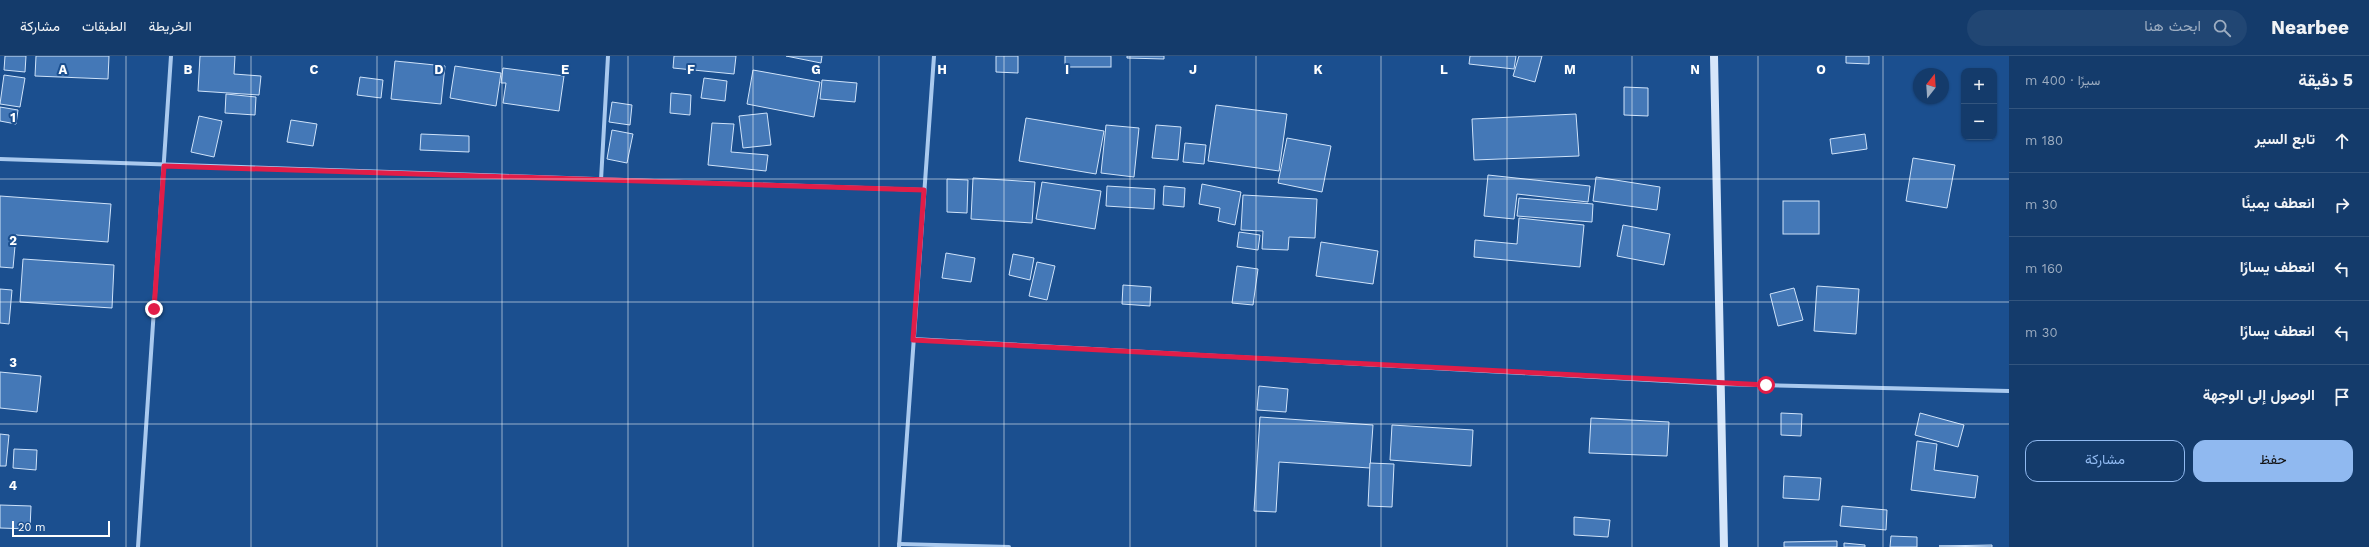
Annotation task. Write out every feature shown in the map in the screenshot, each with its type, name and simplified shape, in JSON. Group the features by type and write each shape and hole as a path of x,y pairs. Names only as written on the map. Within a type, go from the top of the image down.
{"main road":[{"path":"1714,56 1724,547"}],"street":[{"path":"138,547 172,56"},
{"path":"601,180 608,56"},
{"path":"934,56 899,546 1009,547"},
{"path":"0,159 164,166 924,190"},
{"path":"913,340 1720,384 2009,391"}],"building":[{"path":"5,56 26,56 25,72 4,70"},
{"path":"36,56 109,56 108,79 35,76"},
{"path":"200,56 235,56 234,74 261,76 259,95 198,91"},
{"path":"674,56 736,56 734,74 673,68"},
{"path":"786,56 822,56 821,63"},
{"path":"996,56 1018,56 1018,73 996,72"},
{"path":"1065,56 1111,56 1111,67 1065,67"},
{"path":"1127,56 1164,56 1164,59 1127,58"},
{"path":"1470,56 1516,56 1514,69 1469,64"},
{"path":"1519,56 1542,56 1535,82 1513,76"},
{"path":"1846,56 1869,56 1869,64 1846,63"},
{"path":"395,61 445,66 441,104 391,99"},
{"path":"455,66 501,73 496,106 450,98"},
{"path":"503,68 564,76 559,111 503,103 506,83 501,83"},
{"path":"753,70 820,82 814,117 747,104"},
{"path":"4,75 25,78 20,107 0,104"},
{"path":"360,77 383,80 381,98 357,95"},
{"path":"704,78 727,81 725,101 701,98"},
{"path":"822,80 857,83 855,102 820,99"},
{"path":"1624,87 1648,88 1648,116 1624,115"},
{"path":"671,93 691,95 690,115 670,113"},
{"path":"226,94 256,97 255,115 225,113"},
{"path":"612,102 632,105 630,125 609,122"},
{"path":"1216,105 1287,114 1279,171 1208,161"},
{"path":"0,107 18,110 16,124 0,121"},
{"path":"767,113 771,145 743,148 739,116"},
{"path":"1576,114 1579,156 1474,160 1472,119"},
{"path":"199,116 222,121 214,157 191,152"},
{"path":"1026,118 1104,131 1096,174 1019,161"},
{"path":"291,120 317,124 313,146 287,142"},
{"path":"712,123 734,124 731,152 768,155 766,171 708,165"},
{"path":"1106,125 1139,128 1134,177 1101,173"},
{"path":"1156,125 1181,127 1178,160 1152,158"},
{"path":"612,130 633,134 627,163 607,159"},
{"path":"421,134 469,136 469,152 420,150"},
{"path":"1865,134 1867,149 1832,154 1830,139"},
{"path":"1287,138 1331,146 1322,192 1278,183"},
{"path":"1185,143 1206,145 1204,164 1183,162"},
{"path":"1913,158 1955,165 1947,208 1906,201"},
{"path":"1488,175 1590,186 1588,202 1517,194 1514,219 1484,216"},
{"path":"1596,177 1660,187 1657,210 1593,201"},
{"path":"973,178 1035,182 1032,223 971,219"},
{"path":"947,179 968,180 967,213 947,212"},
{"path":"1042,182 1101,191 1095,229 1036,219"},
{"path":"1202,184 1241,192 1235,225 1218,221 1220,208 1199,204"},
{"path":"1107,186 1155,189 1154,209 1106,206"},
{"path":"1164,186 1185,188 1184,207 1163,205"},
{"path":"1243,195 1317,199 1315,238 1289,237 1288,250 1262,249 1263,231 1241,230"},
{"path":"0,196 111,204 108,242 16,235 13,268 0,267"},
{"path":"1519,198 1593,204 1592,222 1517,216"},
{"path":"1783,201 1819,201 1819,234 1783,234"},
{"path":"1519,218 1584,225 1580,267 1474,257 1475,240 1517,244"},
{"path":"1623,225 1670,234 1664,265 1617,256"},
{"path":"1239,232 1260,235 1258,250 1237,247"},
{"path":"1321,242 1378,251 1373,284 1316,276"},
{"path":"946,253 975,258 971,282 942,278"},
{"path":"1013,254 1034,258 1030,280 1009,275"},
{"path":"23,259 114,265 112,308 20,302"},
{"path":"1037,262 1055,266 1047,300 1029,296"},
{"path":"1237,266 1258,269 1253,305 1232,303"},
{"path":"1123,285 1151,287 1150,306 1122,304"},
{"path":"1817,286 1859,289 1856,334 1814,331"},
{"path":"1794,288 1803,320 1778,326 1770,294"},
{"path":"0,289 12,290 9,324 0,323"},
{"path":"0,372 41,376 37,412 0,408"},
{"path":"1259,386 1288,389 1286,412 1257,410"},
{"path":"1781,413 1802,414 1801,436 1781,435"},
{"path":"1920,413 1964,425 1958,447 1915,435"},
{"path":"1260,417 1373,425 1370,468 1279,462 1276,512 1254,511"},
{"path":"1591,418 1669,422 1667,456 1589,453"},
{"path":"1392,425 1473,430 1471,466 1390,460"},
{"path":"0,434 9,435 6,466 0,466"},
{"path":"1917,441 1937,444 1934,470 1978,476 1975,498 1911,490"},
{"path":"14,449 37,450 36,470 13,468"},
{"path":"1370,463 1394,464 1392,507 1368,506"},
{"path":"1784,476 1821,478 1819,500 1783,498"},
{"path":"0,505 31,506 30,529 0,528"},
{"path":"1842,506 1887,510 1886,530 1840,526"},
{"path":"1574,517 1610,520 1608,537 1574,535"},
{"path":"1891,536 1917,537 1917,547 1890,547"},
{"path":"1837,541 1837,547 1784,547 1784,542"},
{"path":"1844,543 1865,545 1865,547 1844,547"},
{"path":"1992,545 1992,547 1939,546"}],"route":[{"path":"154,309 164,166 924,190 913,340 1720,384 1766,385"}]}
